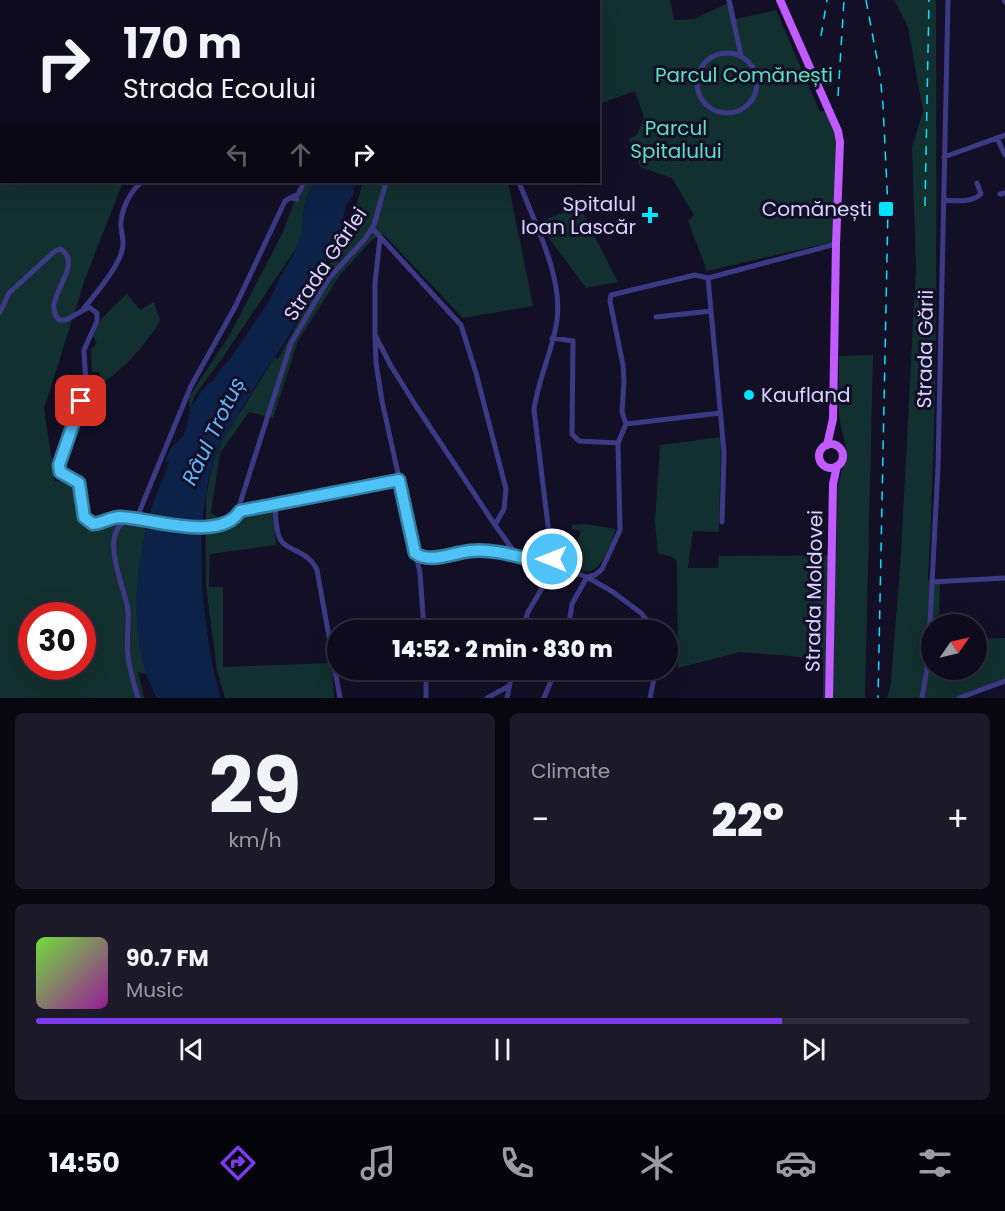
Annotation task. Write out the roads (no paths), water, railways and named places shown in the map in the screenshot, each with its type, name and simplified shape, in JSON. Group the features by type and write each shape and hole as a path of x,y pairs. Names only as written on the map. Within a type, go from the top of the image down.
{"main road":[{"path":"780,0 839,135 832,419 826,445 820,453 821,461 826,466 837,466 843,458 832,419"},
{"path":"826,445 839,446"},
{"name":"Strada Moldovei","path":"826,466 832,484"},
{"name":"Strada Moldovei","path":"830,698 832,484 837,466"}],"street":[{"path":"729,0 741,56 754,71 757,81 756,91 751,100 736,111 726,113 717,111 708,106 698,90 699,71 704,63 721,53 741,56"},
{"name":"Strada Gării","path":"922,698 928,663 942,352 941,260 948,0"},
{"path":"944,157 1005,135"},
{"path":"997,138 1005,155"},
{"path":"83,309 118,261 124,244 122,215 134,189 141,183"},
{"path":"141,519 140,510 190,386 235,307 281,208 285,201 298,194 304,183"},
{"name":"Strada Gârlei","path":"240,511 291,343 329,278 377,221 386,183"},
{"path":"519,183 555,283 558,301 557,320 536,394 534,410 552,559 545,583 525,620"},
{"path":"944,200 972,200 978,197 981,194 977,183"},
{"path":"372,228 460,325 476,373 506,489 504,509 495,525"},
{"path":"380,238 375,283 376,363 380,392 422,587 424,620"},
{"path":"570,620 572,604 587,577 595,575 602,569 620,530 618,443 626,424 622,412 623,365 610,301 611,295 695,275 708,278 836,244"},
{"path":"0,312 9,293 60,249 67,254 70,262 54,305 54,315 59,320 66,320 89,307 97,313 97,321 84,350 86,386 59,465 60,472 79,483 83,513 88,522 100,524 118,517 206,528 228,522 240,511 399,480"},
{"path":"708,278 724,472 722,522"},
{"path":"656,317 711,311"},
{"path":"375,335 416,406 518,557"},
{"path":"552,338 573,341 572,434 575,439 618,443"},
{"path":"626,424 720,413"},
{"path":"275,504 280,538 286,545 310,558 317,570 340,698"},
{"path":"138,698 128,657 127,608 113,551 115,535 120,525 126,521 141,519"},
{"path":"415,553 424,559 472,551 493,551 550,564 587,577 613,592 647,620"},
{"path":"932,582 1005,578"},
{"path":"426,680 426,698"},
{"path":"507,698 510,680"},
{"path":"544,698 551,680"},
{"path":"650,698 654,680"},
{"path":"959,698 1005,681"},
{"path":"487,698 509,686"}],"water":[{"name":"Râul Trotuș","path":"311,183 355,183 353,196 346,205 340,231 321,271 319,281 287,339 222,441 212,468 205,499 202,568 208,638 221,698 157,698 148,679 138,637 137,592 146,527 169,462 165,461 171,448 183,436 190,409 198,396 230,359 271,298 296,250 302,232 303,213"}],"railway":[{"path":"821,36 827,0"},
{"path":"838,96 844,0"},
{"path":"866,0 880,75 888,208 878,698"},
{"path":"925,206 929,0"}],"place":[{"name":"Comănești","path":"886,209"},
{"name":"Spitalul Ioan Lascăr","path":"650,215"},
{"name":"Kaufland","path":"749,395"}],"park label":[{"name":"Parcul Comănești","path":"744,75"},
{"name":"Parcul Spitalului","path":"676,140"}]}
